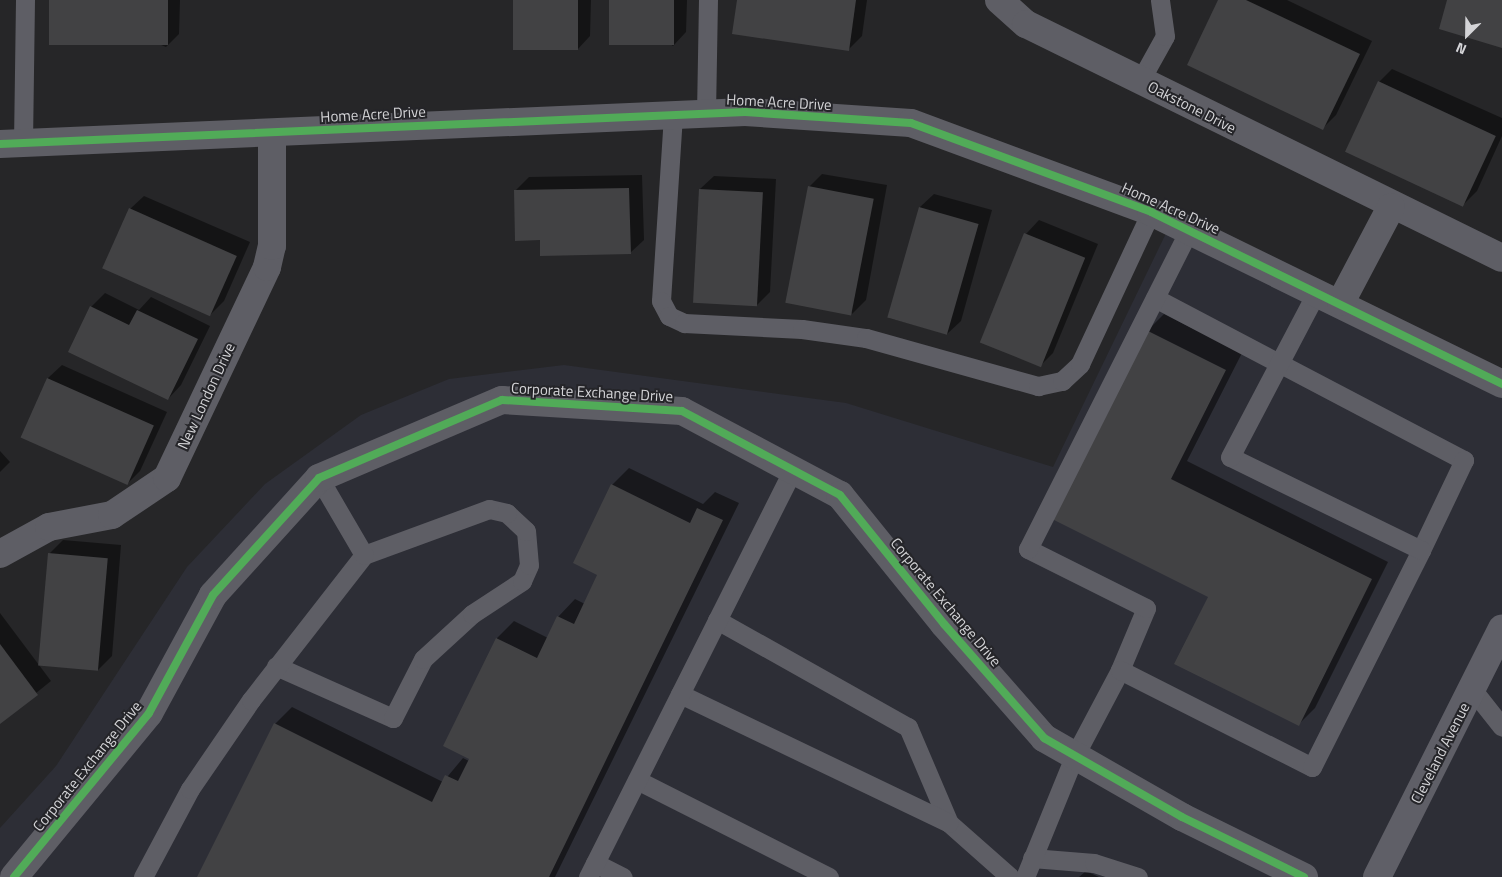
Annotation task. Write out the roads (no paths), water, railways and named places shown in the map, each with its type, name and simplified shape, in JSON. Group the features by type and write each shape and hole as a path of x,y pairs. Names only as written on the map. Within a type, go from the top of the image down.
{"main road":[{"name":"Cleveland Avenue","path":"1378,877 1502,629"}],"street":[{"name":"Oakstone Drive","path":"998,0 1026,24 1391,207 1502,258"},
{"name":"Home Acre Drive","path":"12,143 706,114 911,124 1151,212 1341,302 1502,384"},
{"name":"New London Drive","path":"0,554 49,527 112,515 167,478 267,267 272,246 272,133"},
{"path":"1341,302 1391,207"},
{"name":"Corporate Exchange Drive","path":"14,877 149,712 213,595 319,478 502,400 682,411 840,495 944,624 1044,738 1074,757 1304,877"}],"lane":[{"path":"12,143 25,0"},
{"path":"706,114 708,0"},
{"path":"1140,81 1165,36 1160,0"},
{"path":"673,115 661,301 669,316 684,323 802,329 866,338 1038,386 1062,381 1080,364 1151,212"},
{"path":"1025,877 1074,757 1120,670 1146,608 1028,549 1189,230"},
{"path":"1317,291 1230,457 1421,550"},
{"path":"1120,670 1312,767 1464,460 1155,298"},
{"path":"623,877 592,870 793,470"},
{"path":"319,478 364,555"},
{"path":"143,877 190,789 276,666 364,555 489,509 507,513 526,531 529,565 522,580 472,614 423,659 393,718 276,666"},
{"path":"717,620 908,727 949,823"},
{"path":"1472,689 1502,727"},
{"path":"680,694 949,823 1010,877"},
{"path":"637,780 829,877"},
{"path":"1032,858 1094,863 1138,877"}]}
